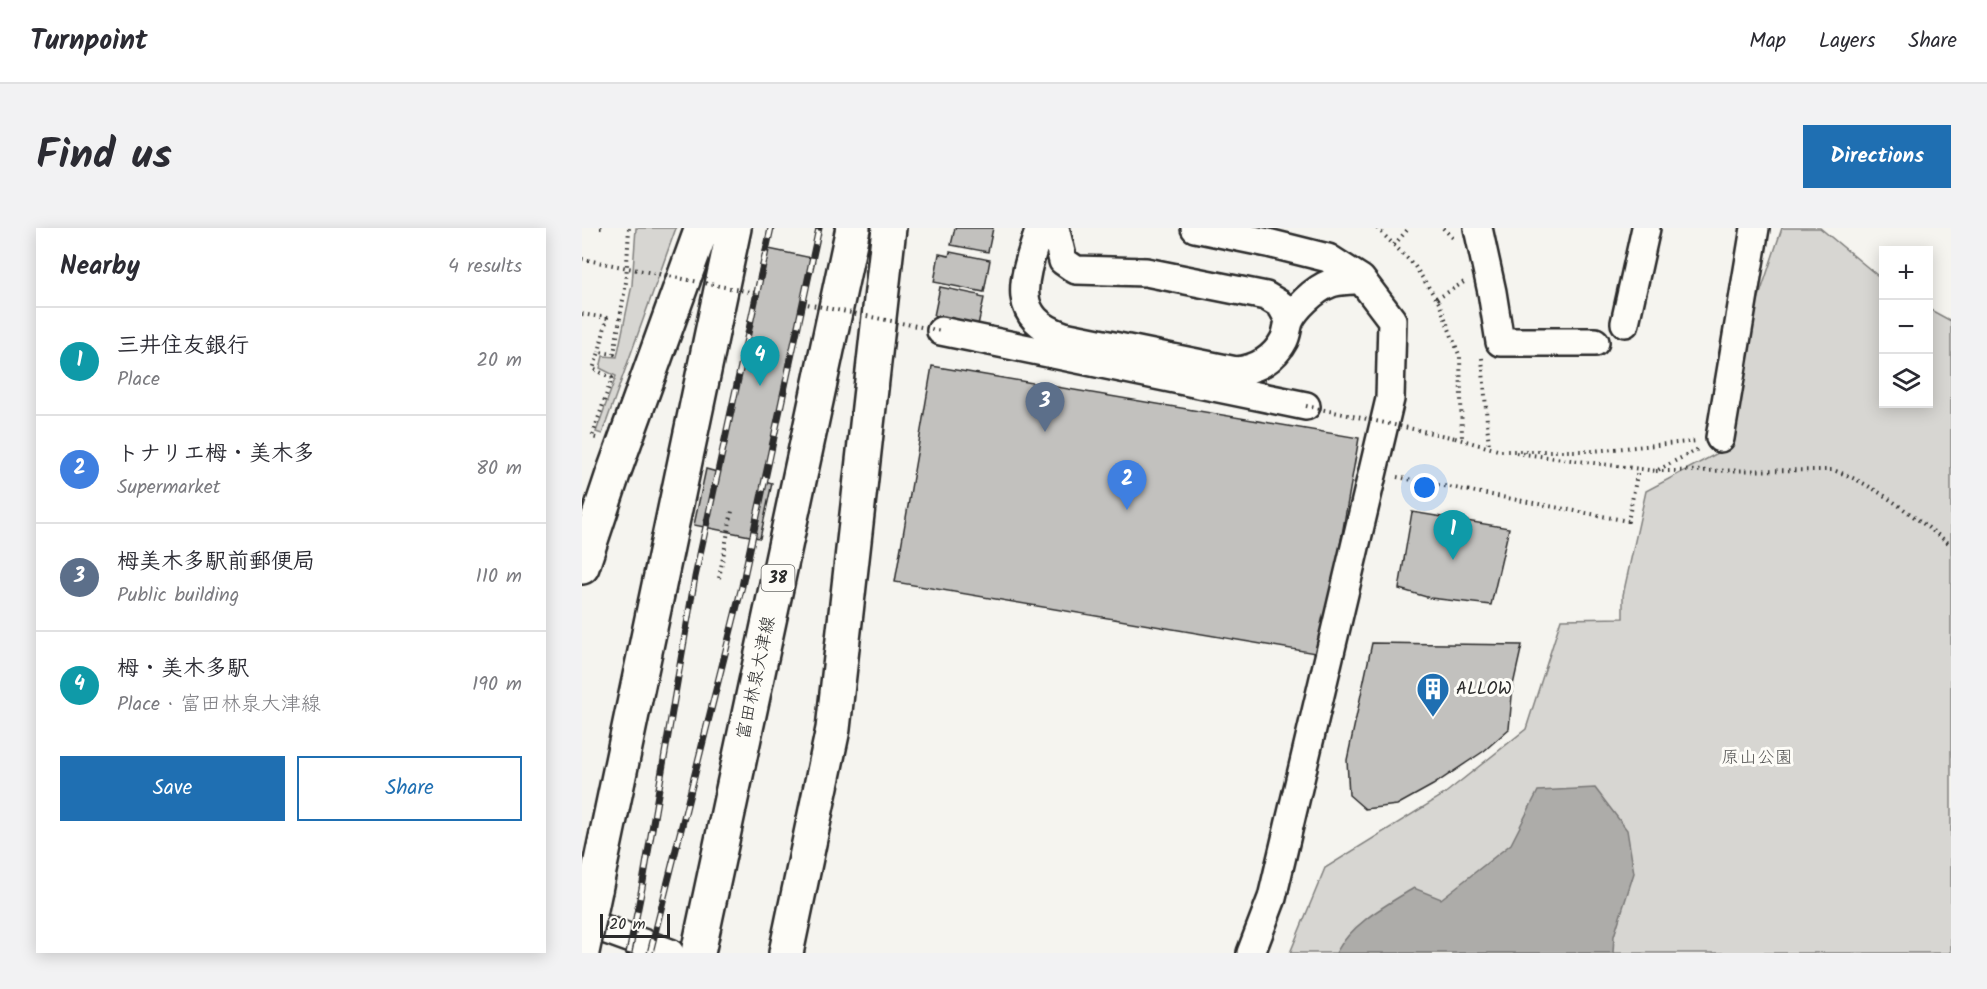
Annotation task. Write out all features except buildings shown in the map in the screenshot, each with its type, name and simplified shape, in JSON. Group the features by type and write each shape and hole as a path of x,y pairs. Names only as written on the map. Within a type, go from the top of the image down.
{"main road":[{"path":"582,567 613,474 702,228"},
{"path":"582,952 734,228"},
{"name":"富田林泉大津線","path":"701,941 853,228"},
{"path":"786,953 833,729 889,228"}],"street":[{"path":"1040,228 1023,292 1027,308 1036,321 1048,330 1064,336 1236,371 1249,370 1264,363 1276,353 1286,338 1289,320 1308,297 1329,283 1361,279"},
{"path":"1055,228 1063,261 1076,270 1146,272 1266,296 1281,305 1289,320"},
{"path":"1195,228 1328,258 1361,279 1392,320 1390,399 1272,898 1251,953"},
{"path":"1478,228 1500,342 1595,342"},
{"path":"1625,322 1646,228"},
{"path":"1720,438 1755,228"},
{"path":"941,331 1306,406"},
{"path":"582,921 670,953"}],"path":[{"path":"599,352 614,354 626,282 629,228"},
{"path":"1377,228 1414,265 1437,299 1460,357 1461,438"},
{"path":"1394,245 1409,228"},
{"path":"582,259 755,293"},
{"path":"1437,299 1469,279"},
{"path":"802,303 941,331"},
{"path":"582,314 607,318 593,369 612,378 592,437 603,441"},
{"path":"1306,406 1461,438 1501,451 1638,470 1833,470 1852,476 1873,488 1951,545"},
{"path":"1501,451 1593,451 1720,438"},
{"path":"1656,471 1720,438"},
{"path":"1373,473 1628,521 1638,470"},
{"path":"719,578 732,510"}],"green space":[{"path":"636,228 676,228 602,434 596,432 616,376 600,368 603,356 617,357 632,285"},
{"name":"原山公園","path":"1782,228 1820,228 1879,277 1879,408 1933,408 1933,311 1951,321 1951,953 1290,953 1325,868 1443,795 1526,729 1561,619 1623,618 1623,595 1646,491 1733,445 1748,330"}],"shaded area":[{"path":"1595,788 1627,830 1634,873 1614,936 1613,953 1336,953 1360,924 1392,901 1414,888 1441,899 1511,844 1538,791"}],"railway":[{"path":"629,953 695,577 771,228"},
{"path":"650,953 742,586 819,228"}],"place":[{"name":"栂・美木多駅","path":"760,386"},
{"name":"栂美木多駅前郵便局","path":"1045,432"},
{"name":"トナリエ栂・美木多","path":"1127,510"},
{"name":"三井住友銀行","path":"1453,560"},
{"name":"ALLOW","path":"1433,718"}]}
